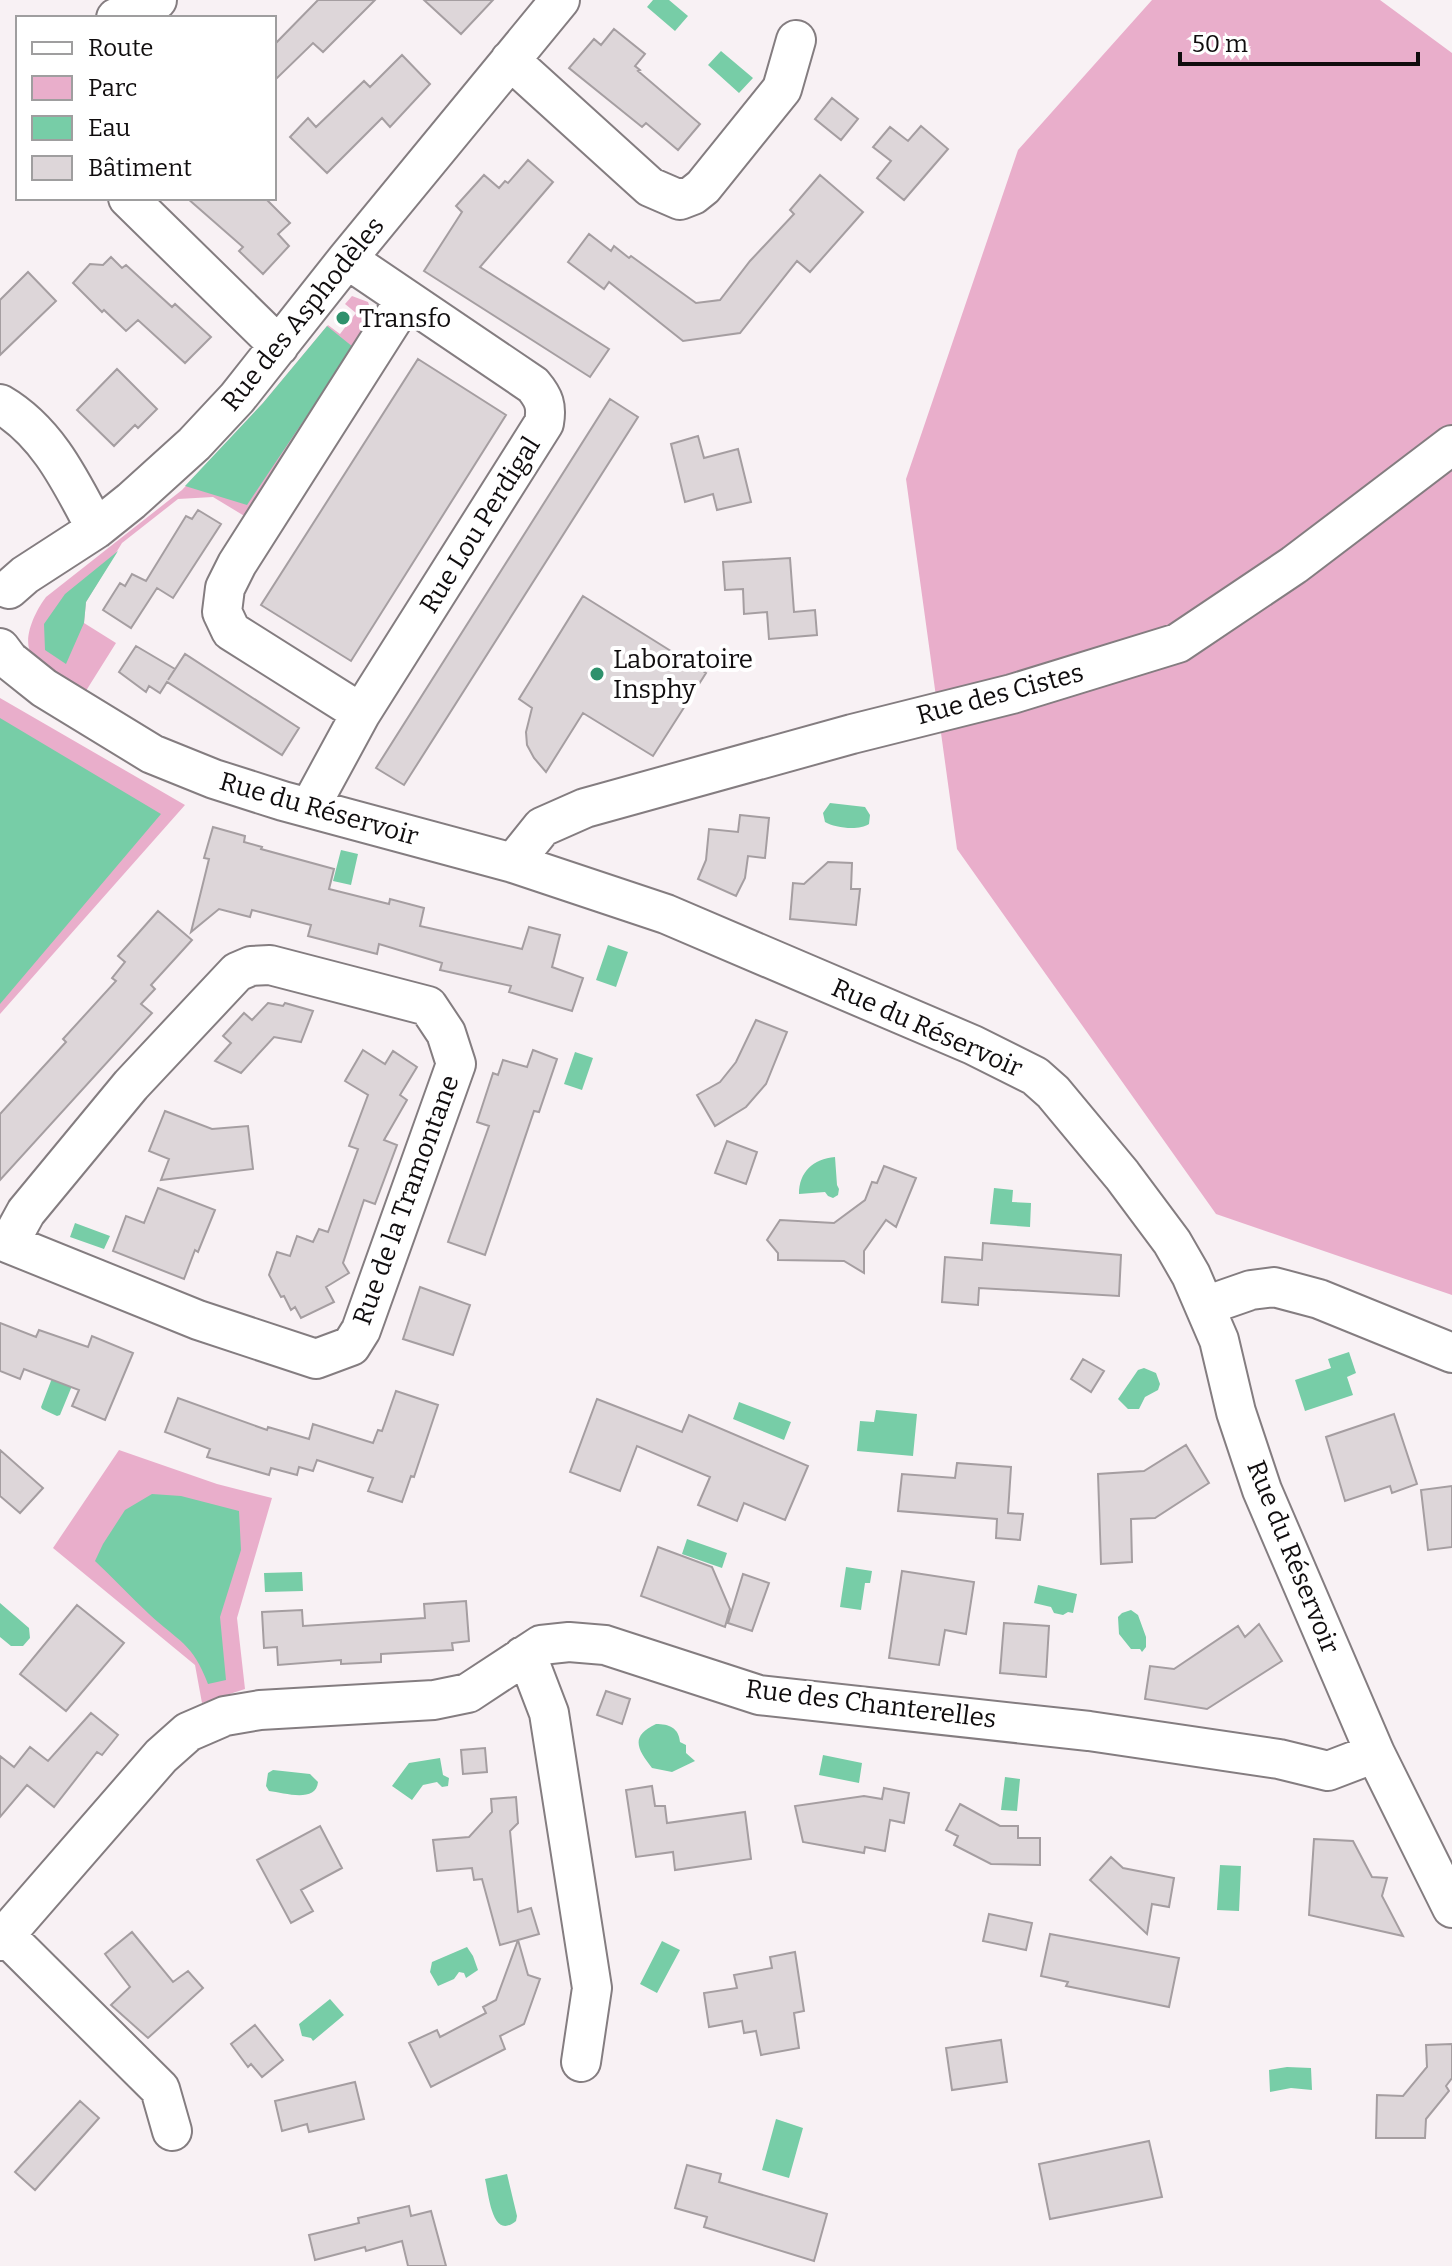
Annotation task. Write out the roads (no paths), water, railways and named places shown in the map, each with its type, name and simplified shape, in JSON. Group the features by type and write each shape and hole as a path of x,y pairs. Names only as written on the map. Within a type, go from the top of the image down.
{"street":[{"path":"121,16 157,0"},
{"name":"Rue des Asphodèles","path":"4,581 25,575 96,529 154,482 194,444 237,398 560,0"},
{"path":"510,60 650,187 680,200 703,187 782,89 796,40"},
{"path":"130,200 279,346"},
{"name":"Rue Lou Perdigal","path":"312,808 361,713 544,423 547,409 533,385 347,259"},
{"path":"361,713 231,631 222,612 225,588 237,564 405,300"},
{"path":"0,404 30,426 51,450 96,529"},
{"name":"Rue des Cistes","path":"513,863 542,827 585,808 852,734 1012,694 1178,643 1294,565 1452,445"},
{"path":"0,629 10,613 12,602 4,581"},
{"name":"Rue du Réservoir","path":"0,648 9,660 44,688 152,754 214,779 283,801 513,863 666,914 973,1045 1035,1076 1053,1092 1112,1163 1172,1242 1191,1275 1219,1340 1236,1412 1262,1490 1375,1753 1452,1908"},
{"name":"Rue de la Tramontane","path":"270,965 428,1006 446,1033 456,1064 361,1330 351,1346 316,1359 198,1320 4,1241 131,1085 237,972 251,966 270,965"},
{"path":"1205,1306 1251,1290 1274,1287 1319,1299 1452,1353"},
{"name":"Rue des Chanterelles","path":"3,1938 161,1756 188,1732 225,1716 260,1710 434,1700 468,1693 541,1645 569,1642 605,1645 759,1695 1089,1731 1279,1759 1328,1771 1375,1753"},
{"path":"523,1656 531,1666 549,1713 592,1988 581,2062"},
{"path":"3,1938 160,2089 172,2131"}],"water":[{"path":"653,0 669,0 688,16 675,31 647,7"},
{"path":"721,51 753,78 739,93 708,65"},
{"path":"327,326 353,347 247,505 185,486 263,403"},
{"path":"118,551 86,602 84,623 66,664 45,650 44,624 65,594"},
{"path":"0,718 161,814 0,1004"},
{"path":"830,803 865,807 870,815 869,824 847,828 825,822 823,813"},
{"path":"341,850 358,854 351,885 333,881"},
{"path":"608,945 628,952 616,987 596,980"},
{"path":"575,1052 593,1058 582,1090 564,1084"},
{"path":"835,1157 838,1195 833,1198 825,1192 799,1194 802,1179 809,1168"},
{"path":"994,1188 1013,1190 1012,1202 1031,1203 1030,1227 990,1224"},
{"path":"75,1223 110,1236 104,1249 70,1237"},
{"path":"1349,1352 1356,1373 1347,1377 1353,1395 1305,1411 1295,1380 1331,1368 1328,1359"},
{"path":"1144,1368 1156,1373 1160,1384 1158,1390 1145,1397 1139,1409 1128,1409 1118,1399 1138,1370"},
{"path":"54,1373 74,1381 57,1416 41,1407"},
{"path":"739,1402 791,1422 784,1440 733,1419"},
{"path":"876,1410 917,1414 913,1456 857,1451 860,1421 874,1422"},
{"path":"152,1494 181,1496 239,1511 241,1550 220,1617 226,1680 208,1684 190,1651 95,1561 125,1510"},
{"path":"687,1539 727,1553 722,1568 682,1554"},
{"path":"846,1567 872,1571 870,1583 865,1583 861,1610 840,1607"},
{"path":"302,1572 303,1591 265,1592 264,1573"},
{"path":"1038,1585 1077,1594 1073,1613 1054,1613 1051,1607 1034,1603"},
{"path":"0,1603 29,1628 30,1638 23,1646 11,1646 0,1637"},
{"path":"1131,1610 1138,1615 1146,1637 1146,1647 1142,1652 1131,1649 1119,1634 1118,1617"},
{"path":"656,1724 675,1730 680,1742 686,1745 686,1753 695,1761 672,1772 652,1768 640,1749 639,1738"},
{"path":"823,1755 862,1763 859,1783 819,1775"},
{"path":"440,1758 443,1775 449,1778 448,1786 442,1787 437,1782 423,1785 412,1800 392,1786 409,1763"},
{"path":"273,1770 310,1774 318,1782 316,1788 306,1795 269,1791 266,1786 268,1773"},
{"path":"1005,1777 1020,1779 1017,1811 1001,1810"},
{"path":"1220,1865 1241,1866 1239,1911 1217,1910"},
{"path":"662,1941 680,1950 657,1993 640,1984"},
{"path":"467,1947 478,1970 466,1978 464,1973 459,1972 454,1979 438,1986 430,1972 432,1962"},
{"path":"330,1999 344,2015 313,2041 302,2036 299,2024"},
{"path":"1311,2068 1312,2090 1291,2088 1270,2092 1269,2070"},
{"path":"776,2119 803,2128 789,2178 762,2170"},
{"path":"507,2174 517,2216 516,2221 508,2226 497,2221 493,2214 485,2179"}],"place":[{"name":"Transfo","path":"343,318"},
{"name":"Laboratoire Insphy","path":"597,674"}]}
